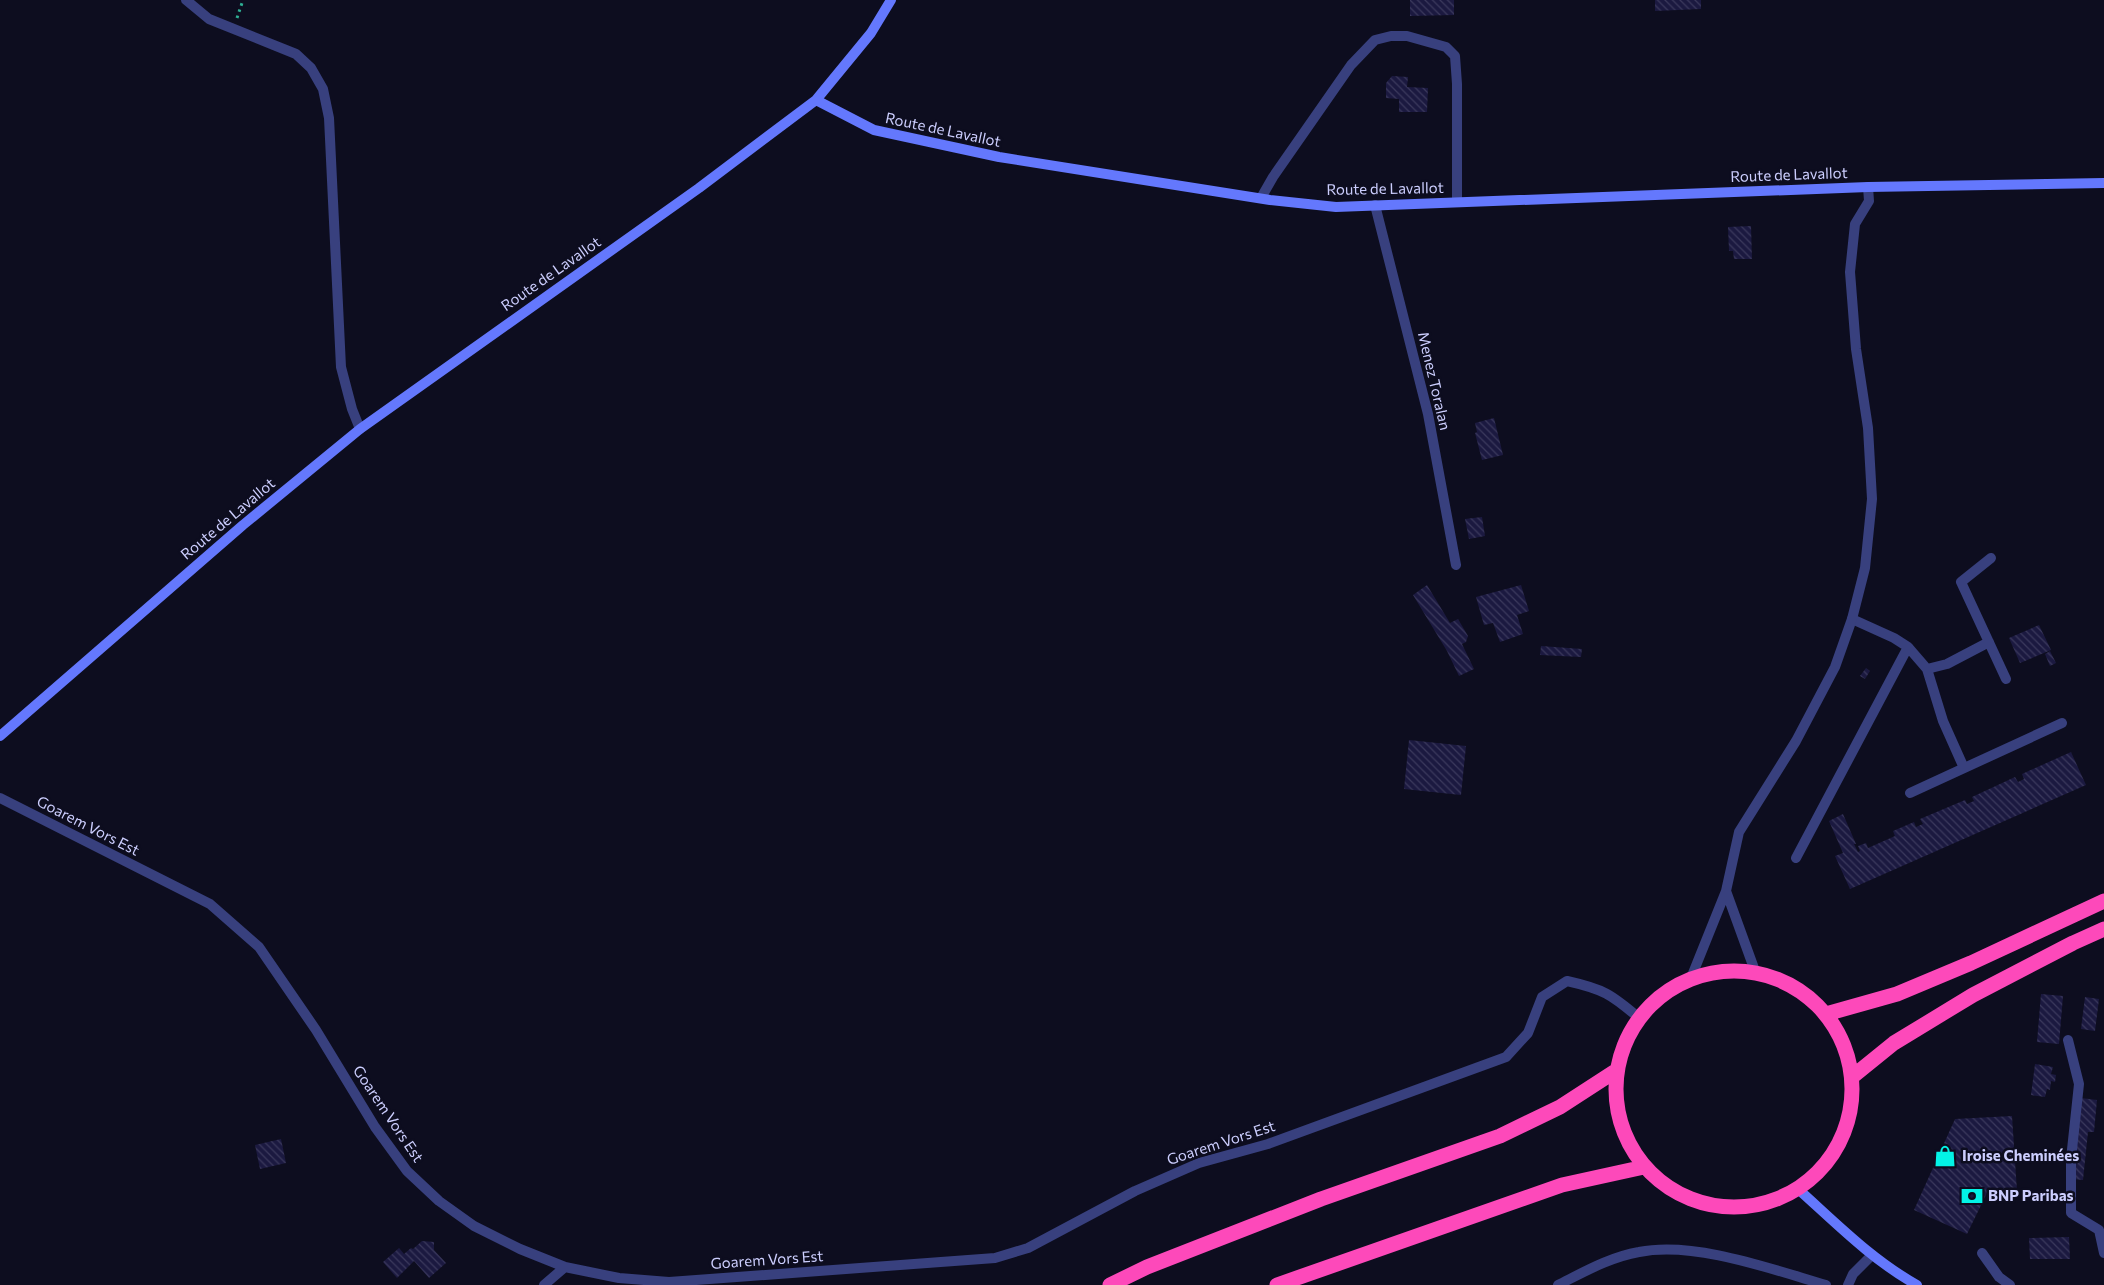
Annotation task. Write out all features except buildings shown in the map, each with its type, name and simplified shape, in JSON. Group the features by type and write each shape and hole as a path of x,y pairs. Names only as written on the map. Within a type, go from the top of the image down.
{"highway":[{"path":"1826,1014 1906,990 1971,963 2104,901"},
{"path":"1852,1077 1894,1043 1973,995 2104,929"},
{"path":"1723,970 1755,972 1790,984 1806,994 1826,1014 1844,1044 1852,1077 1851,1110 1841,1141 1823,1168 1798,1189 1767,1203 1734,1208 1700,1203 1670,1189 1644,1167 1627,1142 1617,1112 1614,1072 1622,1048 1638,1018 1662,994 1691,978 1723,970"},
{"path":"1110,1285 1147,1267 1321,1199 1500,1136 1560,1107 1614,1072"},
{"path":"1277,1285 1562,1185 1644,1167"}],"street":[{"path":"186,0 209,19 296,54 311,68 323,89 329,118 341,367 352,409 360,429"},
{"path":"816,100 871,33 891,0"},
{"path":"1261,198 1273,177 1350,65 1375,40 1391,36 1407,36 1446,47 1455,56 1457,84 1457,202"},
{"name":"Route de Lavallot","path":"0,736 243,525 360,429 699,188 816,100 874,130 999,158 1261,198 1336,207 1868,187 2104,183"},
{"path":"1691,978 1726,891 1739,832 1796,741 1835,667 1852,619 1865,568 1872,499 1868,428 1856,349 1850,272 1855,224 1869,201 1868,187"},
{"name":"Menez Toralan","path":"1375,205 1428,414 1456,566"},
{"path":"1991,558 1961,582 2006,679"},
{"path":"1852,619 1894,638 1908,647 1927,669 1943,721 1964,768"},
{"path":"1927,669 1947,664 1989,642"},
{"path":"1796,858 1908,647"},
{"path":"1910,793 2062,723"},
{"name":"Goarem Vors Est","path":"0,798 210,904 259,947 316,1030 375,1127 407,1172 439,1201 474,1226 520,1249 565,1267 619,1278 669,1282 995,1258 1028,1248 1135,1191 1199,1163 1268,1144 1506,1058 1528,1033 1542,997 1567,981 1597,987 1617,999 1638,1018"},
{"path":"1726,891 1755,972"},
{"path":"2068,1040 2079,1084 2070,1159 2071,1214 2099,1230 2104,1253"},
{"path":"1798,1189 1872,1255 1900,1276 1917,1285"},
{"path":"1558,1285 1607,1261 1638,1252 1662,1249 1710,1253 1826,1285"},
{"path":"1982,1253 1999,1278 2010,1285"},
{"path":"1848,1285 1853,1274 1872,1255"},
{"path":"544,1285 565,1267"}],"path":[{"path":"234,28 243,0"}],"place":[{"name":"Iroise Cheminées","path":"1945,1156"},
{"name":"BNP Paribas","path":"1972,1196"}]}
